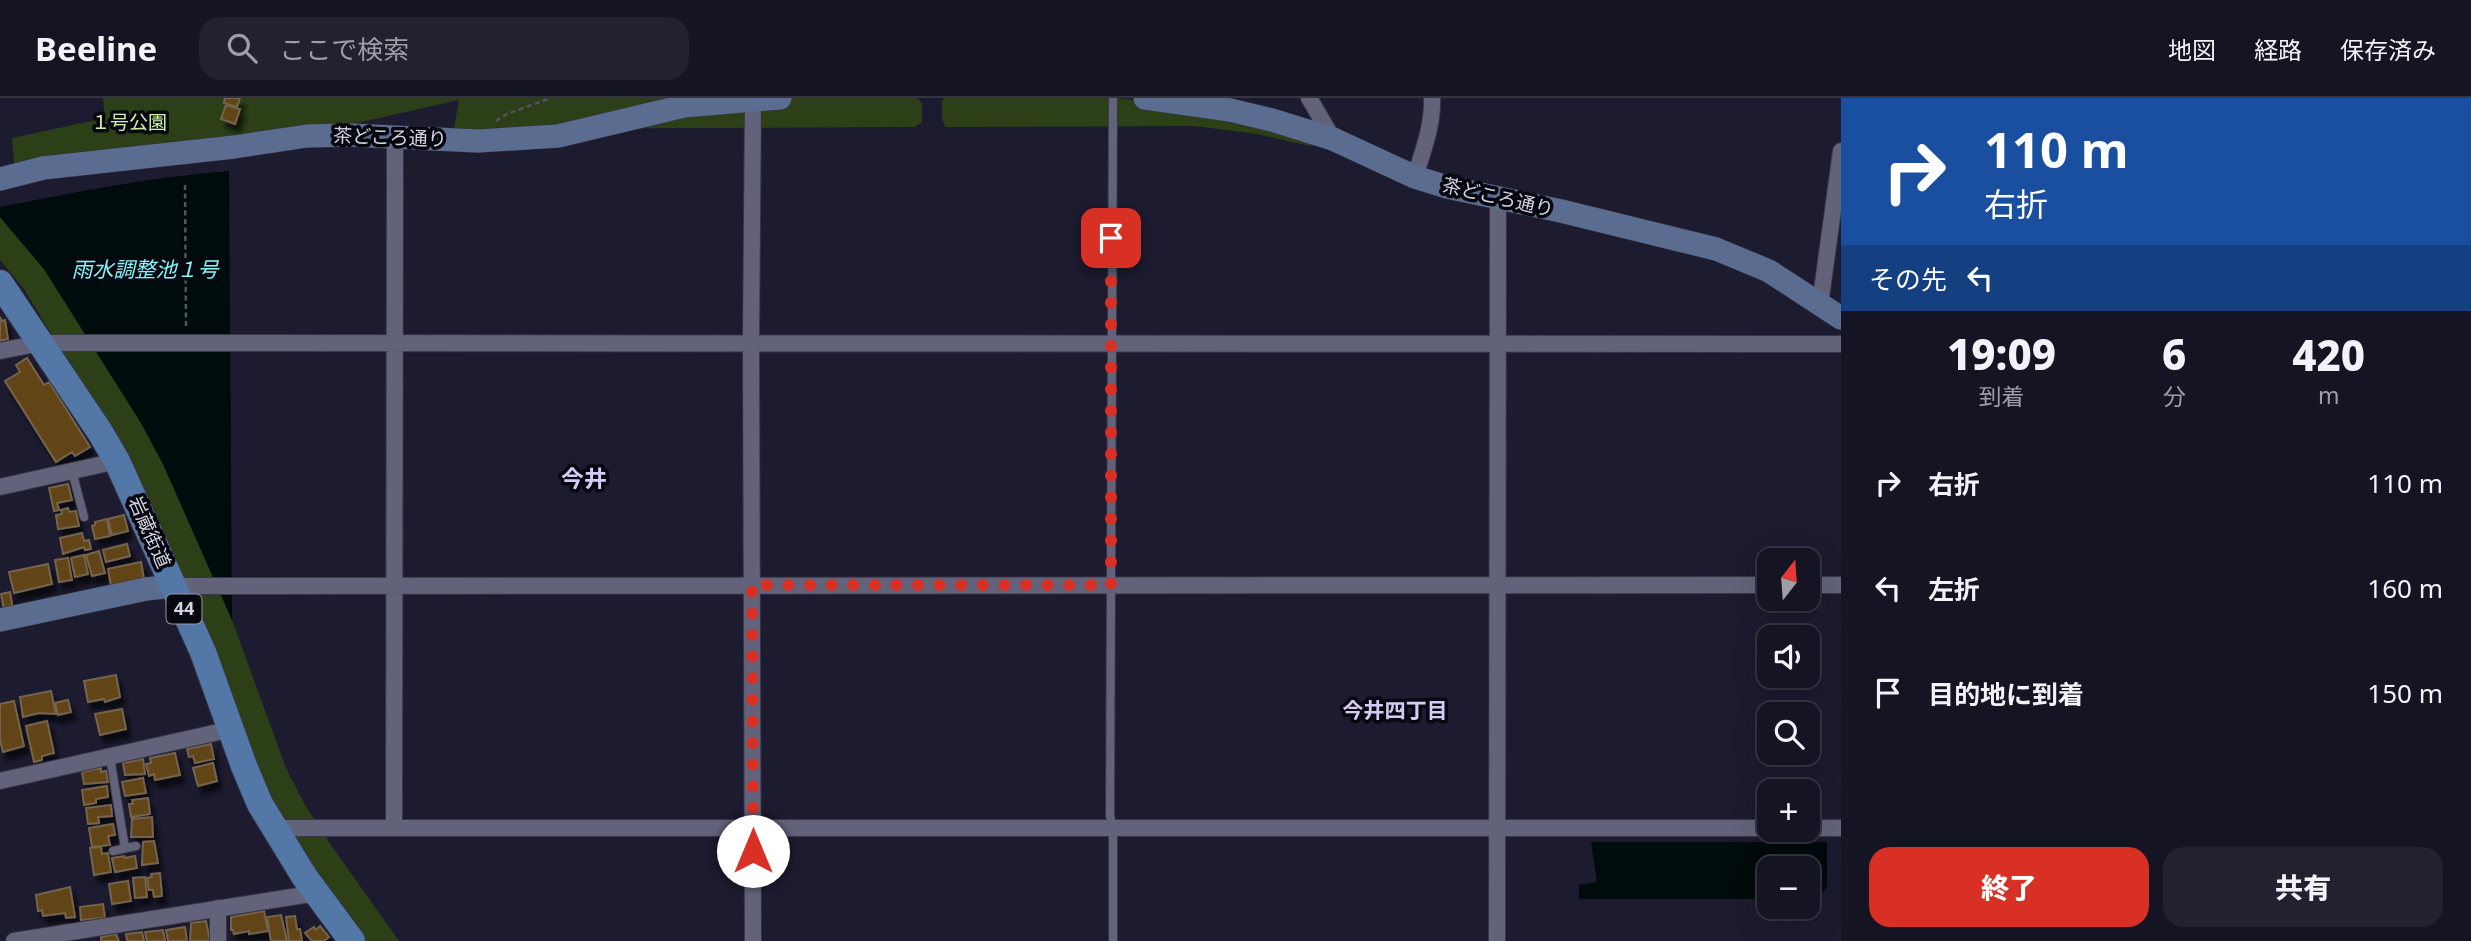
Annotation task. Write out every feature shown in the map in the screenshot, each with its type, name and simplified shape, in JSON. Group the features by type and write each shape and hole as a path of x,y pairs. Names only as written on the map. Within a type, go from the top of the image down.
{"main road":[{"name":"岩蔵街道","path":"0,283 117,461 203,652 252,785 274,828 352,941"}],"street":[{"name":"茶どころ通り","path":"0,179 43,168 234,147 307,136 478,141 558,136 684,106 780,98"},
{"name":"茶どころ通り","path":"1145,98 1230,110 1333,139 1415,177 1447,187 1643,230 1727,253 1769,271 1841,318"},
{"path":"1309,98 1333,139"},
{"path":"1415,177 1429,133 1433,114 1432,98"},
{"path":"753,100 753,941"},
{"path":"394,828 395,137"},
{"path":"1820,304 1841,151"},
{"path":"1497,941 1498,198"},
{"path":"0,351 41,343 1841,344"},
{"path":"0,487 117,461"},
{"path":"0,620 146,589 174,586 1757,585"},
{"path":"1820,585 1841,585"},
{"path":"0,781 232,729"},
{"path":"274,828 1757,828"},
{"path":"1820,828 1841,828"},
{"path":"23,940 317,893"},
{"path":"218,908 218,941"}],"lane":[{"path":"1113,98 1110,343 1110,816 1113,828 1113,941"},
{"path":"72,471 84,517"},
{"path":"110,757 125,848"},
{"path":"113,851 136,846"}],"path":[{"path":"478,141 496,121 507,114 551,98"},
{"path":"186,185 186,343"}],"green space":[{"name":"１号公園","path":"103,98 917,98 922,103 922,122 915,127 454,129 459,100 357,123 359,129 187,140 102,151 17,167 14,163 12,138 105,118"},
{"path":"1118,98 1216,111 1317,142 1310,146 1257,134 1194,126 946,127 942,120 942,100"},
{"path":"0,217 44,269 141,423 163,464 232,620 286,768 305,805 331,845 399,941 366,941 297,843 266,789 73,370 24,289 0,260"}],"water":[{"name":"雨水調整池１号","path":"229,171 232,620 163,464 141,423 44,269 0,217 0,207 143,181"},
{"path":"1591,842 1827,842 1827,888 1820,895 1820,856 1757,856 1757,899 1579,899 1579,885 1597,882"}],"building":[{"path":"225,98 240,98 237,107 224,103"},
{"path":"226,105 240,109 235,124 221,119"},
{"path":"0,317 2,321 5,320 8,339 0,341"},
{"path":"27,358 44,385 49,382 90,447 75,456 72,452 56,462 5,381 20,372 16,365"},
{"path":"68,484 72,500 57,503 59,510 54,511 49,488"},
{"path":"68,508 69,512 76,511 79,526 58,529 56,515 62,514 61,510"},
{"path":"124,515 128,531 112,535 108,519"},
{"path":"107,519 110,536 95,539 92,526 95,522"},
{"path":"82,533 84,541 89,540 91,549 85,550 84,547 63,554 60,538"},
{"path":"127,544 130,556 106,562 103,550"},
{"path":"99,551 105,573 92,576 86,555"},
{"path":"84,555 88,574 75,577 71,558"},
{"path":"68,558 72,580 59,582 55,560"},
{"path":"141,562 144,579 111,586 108,569"},
{"path":"48,564 52,584 14,593 9,572"},
{"path":"10,592 13,609 4,610 1,594"},
{"path":"116,675 120,697 105,702 104,699 88,702 84,681"},
{"path":"51,691 56,714 39,713 23,717 20,697"},
{"path":"68,700 71,712 58,715 55,703"},
{"path":"14,701 24,746 3,752 0,740 0,704"},
{"path":"122,709 126,729 100,735 95,714"},
{"path":"47,721 54,753 42,756 42,760 34,762 26,726"},
{"path":"211,744 214,759 195,763 193,756 189,757 187,749"},
{"path":"175,753 180,775 155,780 154,774 149,776 146,764 151,763 150,758"},
{"path":"143,759 145,774 125,775 123,763"},
{"path":"213,763 217,781 198,786 193,768"},
{"path":"101,768 101,772 106,771 108,782 84,784 82,772"},
{"path":"143,778 146,793 125,796 122,782"},
{"path":"107,786 108,797 84,805 82,790"},
{"path":"148,798 150,814 131,817 129,804 133,804 132,800"},
{"path":"111,805 112,816 98,817 99,823 88,824 86,808"},
{"path":"152,817 153,837 131,837 132,819"},
{"path":"113,824 115,835 108,836 110,845 92,847 89,828"},
{"path":"154,841 158,863 142,865 143,842"},
{"path":"101,847 102,854 108,853 111,872 94,875 90,848"},
{"path":"135,856 137,868 115,872 112,858"},
{"path":"160,873 162,896 154,897 153,890 149,890 147,878 152,877 151,874"},
{"path":"145,877 147,897 135,898 133,878"},
{"path":"128,881 131,901 112,904 109,884"},
{"path":"70,887 75,917 66,918 65,913 43,916 42,910 38,911 36,895"},
{"path":"103,904 105,918 81,920 80,907"},
{"path":"264,911 268,931 234,934 231,930 231,917"},
{"path":"281,915 287,941 271,941 267,917"},
{"path":"295,916 302,941 289,941 286,917"},
{"path":"206,921 210,941 190,941 191,923"},
{"path":"320,926 329,937 324,941 312,941 305,933"},
{"path":"185,927 187,941 168,941 166,930"},
{"path":"163,930 165,941 147,941 145,932"},
{"path":"142,932 144,941 127,941 126,934"},
{"path":"116,934 119,941 101,941 101,937"}],"district":[{"name":"今井","path":"584,479"},
{"name":"今井四丁目","path":"1395,711"}],"route":[{"path":"753,851 752,585 1111,585 1111,238"}]}
